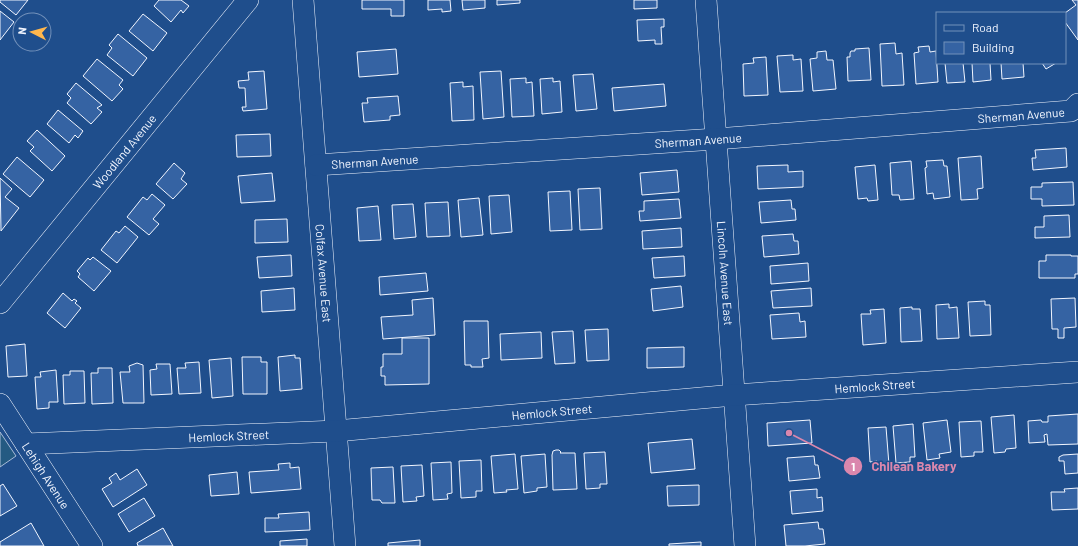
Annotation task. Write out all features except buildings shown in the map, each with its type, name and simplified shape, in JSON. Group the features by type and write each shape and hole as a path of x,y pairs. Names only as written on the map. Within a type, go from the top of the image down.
{"street":[{"name":"Woodland Avenue","path":"0,303 248,0"},
{"name":"Colfax Avenue East","path":"303,0 345,546"},
{"name":"Lincoln Avenue East","path":"706,0 745,546"},
{"name":"Sherman Avenue","path":"316,164 716,139 1071,110 1078,104"},
{"name":"Hemlock Street","path":"26,444 336,431 734,395 1078,372"},
{"name":"Lehigh Avenue","path":"0,404 92,546"}],"shaded area":[{"path":"0,432 16,456 0,467"}],"place":[{"name":"Chilean Bakery","path":"789,433"}]}
